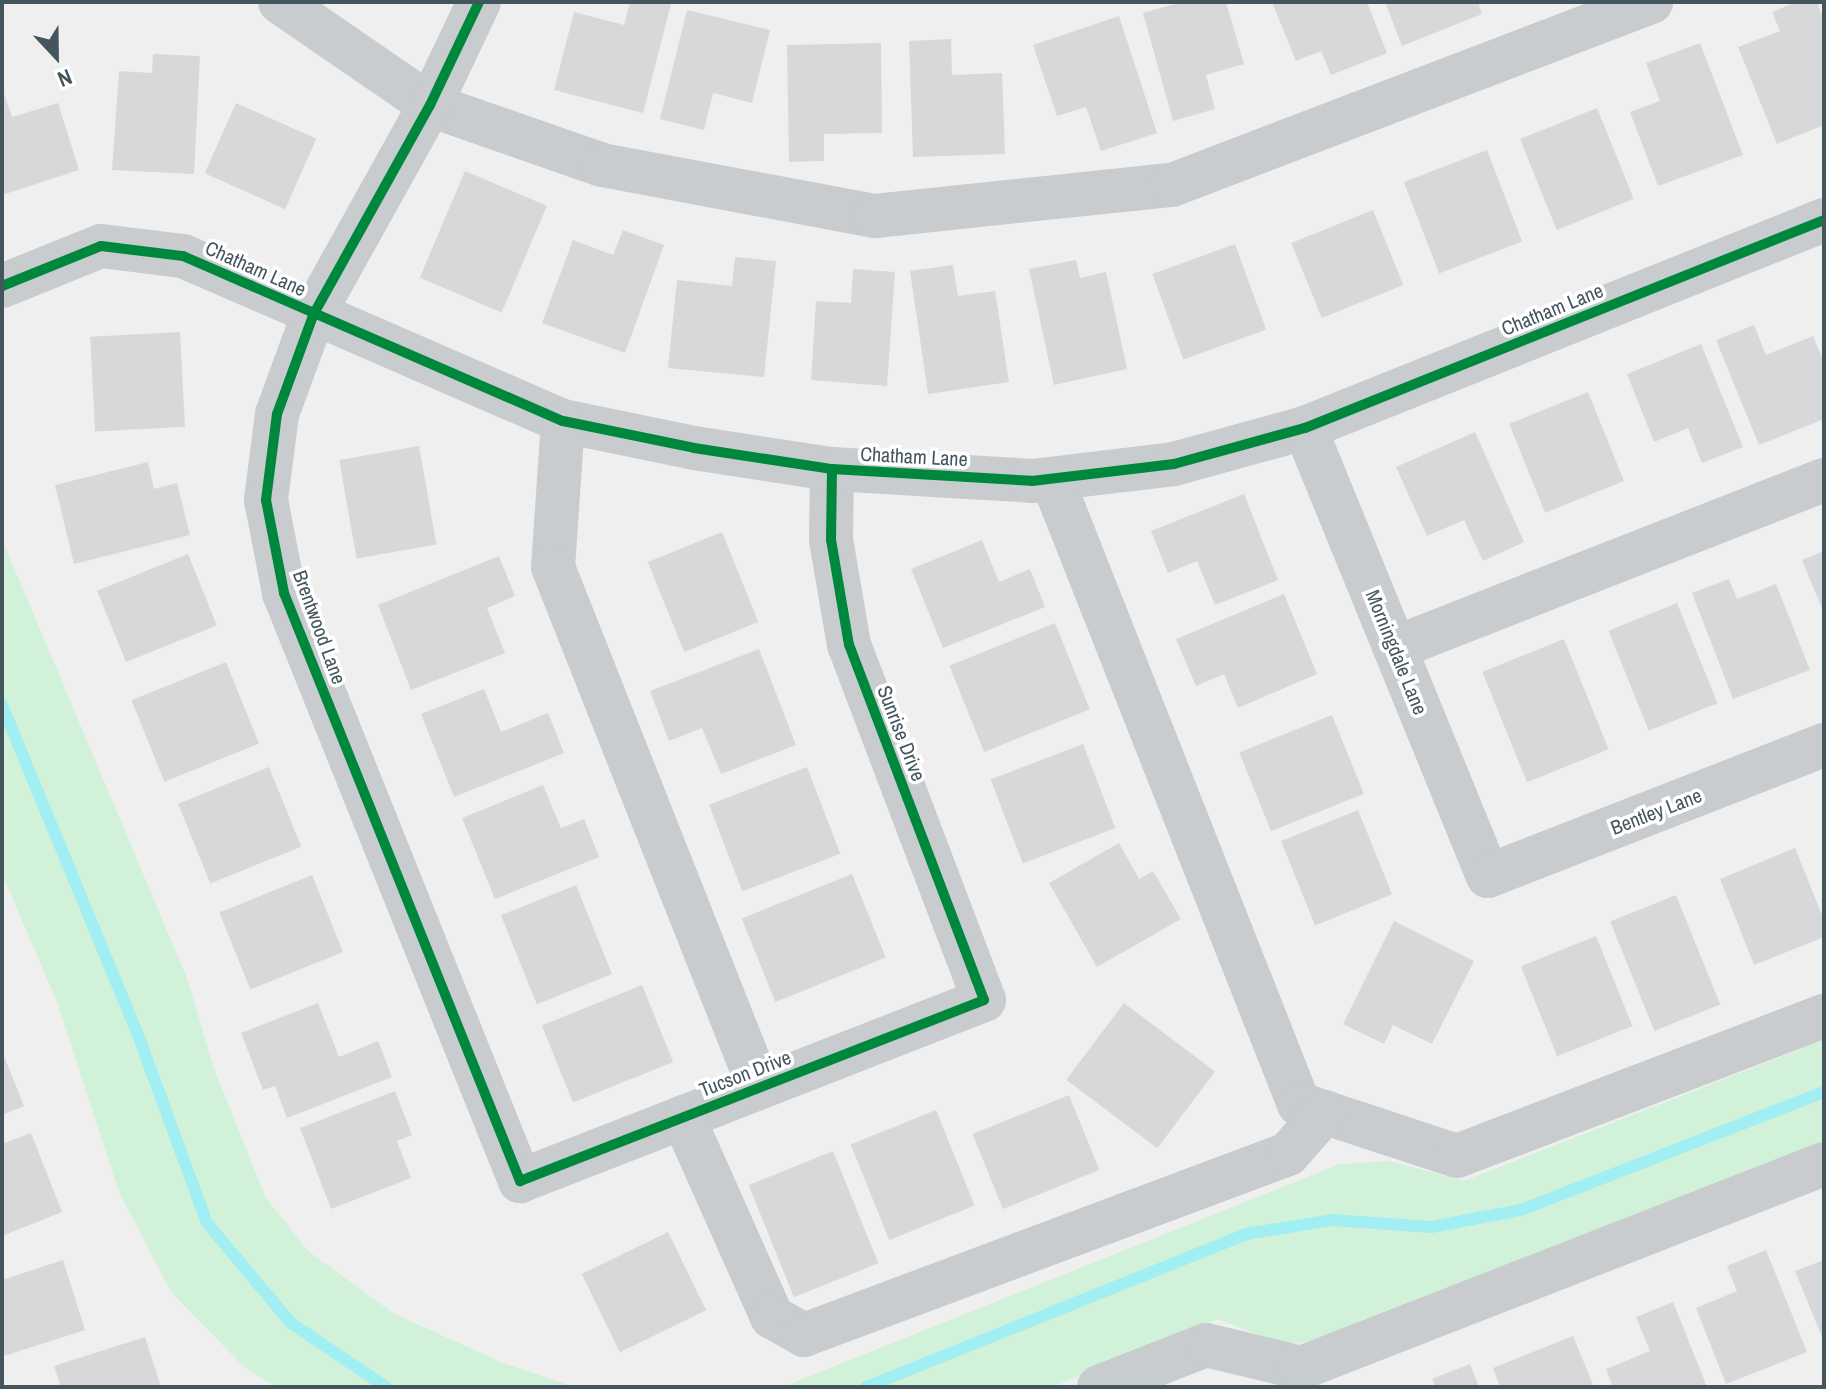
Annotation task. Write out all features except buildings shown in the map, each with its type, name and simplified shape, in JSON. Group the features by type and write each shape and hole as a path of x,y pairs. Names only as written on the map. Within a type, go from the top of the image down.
{"street":[{"path":"280,2 430,105 602,165 875,216 1172,185 1651,2"},
{"name":"Brentwood Lane","path":"479,2 430,105 314,313 277,414 266,500 284,593 520,1181"},
{"name":"Chatham Lane","path":"2,286 101,246 183,256 563,421 694,448 832,469 1032,481 1174,464 1305,428 1824,220"},
{"path":"563,421 553,567 759,1087"},
{"name":"Morningdale Lane","path":"1305,428 1488,876"},
{"name":"Sunrise Drive","path":"832,469 831,540 849,645 984,1000"},
{"path":"1052,479 1299,1104 1457,1156 1824,1016"},
{"path":"1395,648 1824,480"},
{"name":"Bentley Lane","path":"1488,876 1824,745"},
{"name":"Tucson Drive","path":"520,1181 984,1000"},
{"path":"683,1117 772,1317 804,1335 1288,1154 1325,1112"},
{"path":"1099,1387 1206,1345 1301,1368 1824,1164"}],"green space":[{"path":"2,539 187,978 214,1069 266,1198 308,1251 393,1313 503,1363 575,1387 275,1387 243,1366 171,1292 119,1192 57,1002 2,874"},
{"path":"1824,1040 1824,1149 1347,1336 1283,1345 1218,1319 1052,1387 782,1387 1340,1164 1389,1161 1464,1181"}],"waterway":[{"path":"2,705 141,1043 207,1223 291,1323 386,1387"},
{"path":"866,1387 1246,1234 1332,1220 1431,1227 1521,1210 1824,1092"}],"cycle path":[{"path":"479,2 430,105 314,313 277,414 266,500 284,593 520,1181 984,1000 849,645 831,540 832,469"},
{"path":"2,286 101,246 183,256 563,421 694,448 832,469 1032,481 1174,464 1305,428 1824,220"}]}
